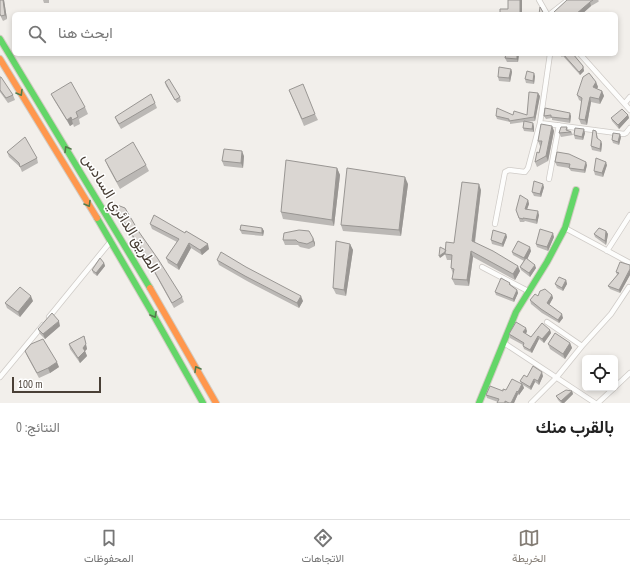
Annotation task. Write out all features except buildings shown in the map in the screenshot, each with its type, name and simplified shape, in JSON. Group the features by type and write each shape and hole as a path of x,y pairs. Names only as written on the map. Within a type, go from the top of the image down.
{"main road":[{"name":"الطريق الدائري السادس","path":"0,40 156,297 216,403"},
{"name":"الطريق الدائري السادس","path":"0,59 111,242 203,403"},
{"path":"479,403 516,312 547,262 565,228 576,190"}],"street":[{"path":"539,0 546,12"},
{"path":"553,12 568,0"},
{"path":"495,224 505,172 509,170 525,172 527,170 540,123 550,56"},
{"path":"582,56 630,110"},
{"path":"625,103 630,97"},
{"path":"540,123 624,134 628,132 630,128"},
{"path":"550,179 559,125"},
{"path":"608,251 629,219"},
{"path":"565,228 630,263"},
{"path":"0,377 111,242"},
{"path":"482,267 528,292"},
{"path":"531,403 556,378 611,314 629,287"},
{"path":"547,322 582,346"},
{"path":"504,343 590,402 597,403 611,391"},
{"path":"618,385 630,373"}],"traffic: fast":[{"path":"0,39 150,288"},
{"path":"479,403 516,312 547,262 565,228 576,190"},
{"path":"97,218 203,403"}],"traffic: slow":[{"path":"0,59 97,218"},
{"path":"150,288 216,403"}]}
